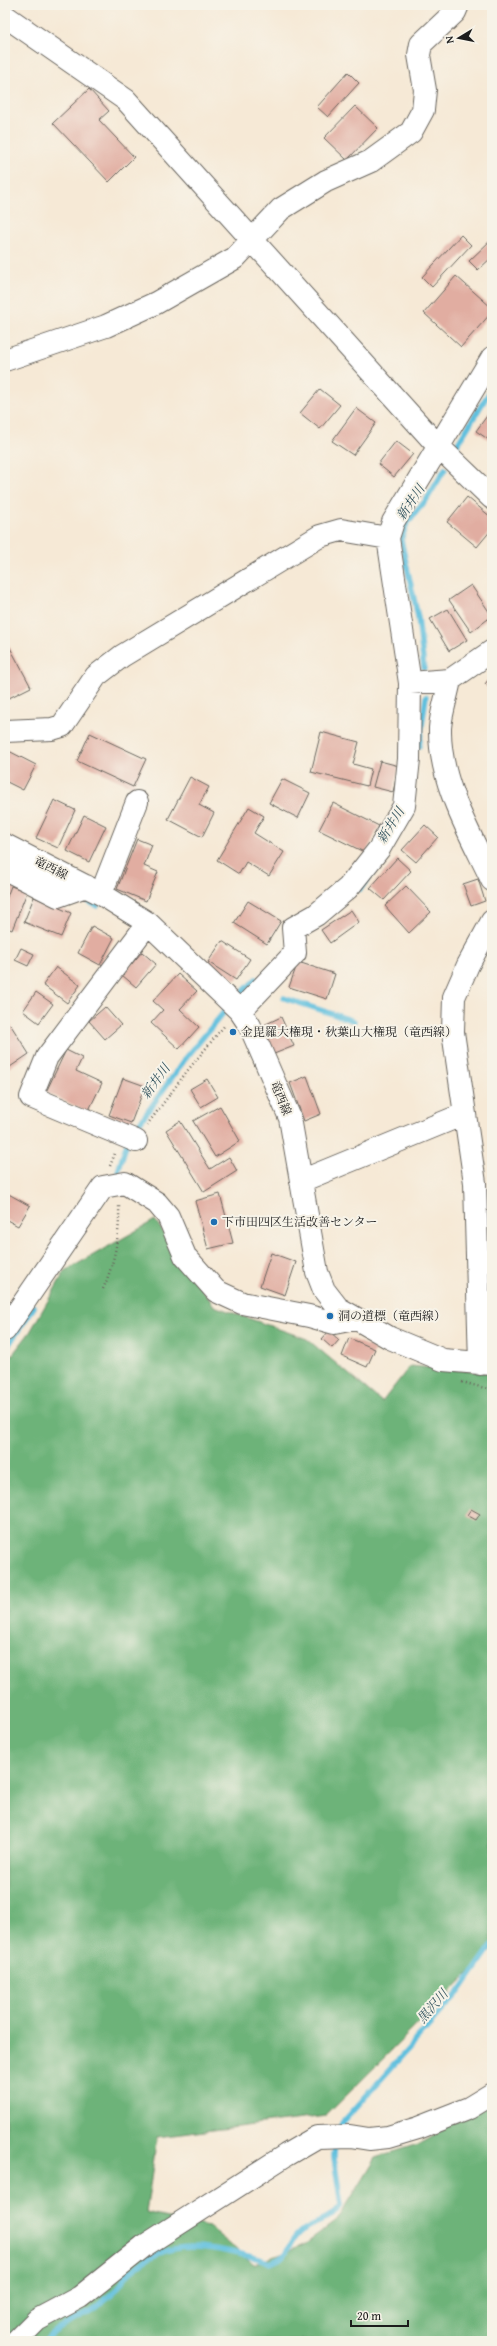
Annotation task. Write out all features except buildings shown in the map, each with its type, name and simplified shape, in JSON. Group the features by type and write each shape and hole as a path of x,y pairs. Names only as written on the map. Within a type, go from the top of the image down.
{"street":[{"path":"5,360 106,326 156,303 235,258 254,240 281,209 326,180 371,161 411,132 424,110 425,90 419,55 421,44 455,12 458,5"},
{"path":"5,16 126,100 254,240 438,446 492,498"},
{"path":"240,1011 295,953 292,928 316,915 348,888 379,849 404,806 409,759 410,683 388,538 393,522 492,358"},
{"path":"5,731 52,730 62,726 96,676 122,656 320,536 341,530 388,538"},
{"path":"410,683 450,680 492,651"},
{"path":"450,680 440,727 442,758 449,787 492,880"},
{"path":"5,869 82,891 137,802"},
{"name":"竜西線","path":"5,845 82,891 148,923 240,1011 250,1026 290,1118 317,1272 321,1284 338,1308 390,1338 443,1360 486,1364"},
{"path":"486,1364 475,1183 453,1032 454,997 468,965 492,921"},
{"path":"129,1138 31,1097 47,1057 148,923"},
{"path":"301,1181 464,1114"},
{"path":"5,1330 110,1185 125,1183 157,1203 168,1216 185,1256 216,1291 242,1303 309,1316 334,1323 355,1319"},
{"path":"16,2341 37,2320 80,2297 144,2246 286,2155 317,2137 350,2136 369,2139 388,2137 418,2128 469,2108 492,2094"}],"path":[{"path":"103,1289 110,1273 120,1226 110,1185 129,1138 230,1019 240,1011"}],"green space":[{"path":"155,1220 214,1306 307,1339 382,1402 410,1366 492,1373 492,1950 326,2116 157,2137 146,2213 209,2227 254,2264 304,2245 337,2221 376,2157 418,2144 492,2102 492,2341 5,2341 5,1364 30,1332 65,1271"}],"waterway":[{"name":"新井川","path":"457,445 492,388"},
{"name":"新井川","path":"424,668 418,617 401,540 407,523 427,499 445,469"},
{"name":"新井川","path":"419,746 426,697"},
{"name":"新井川","path":"360,889 374,871"},
{"path":"78,896 97,906"},
{"name":"新井川","path":"241,994 256,979"},
{"path":"284,998 354,1021"},
{"name":"新井川","path":"131,1135 186,1058 224,1012"},
{"name":"新井川","path":"118,1171 127,1142"},
{"name":"新井川","path":"5,1350 34,1307"},
{"name":"黒沢川","path":"339,2131 342,2123 459,1992 492,1945"},
{"path":"42,2341 55,2331 96,2307 119,2287 130,2272 157,2254 169,2250 194,2247 220,2250 261,2259 270,2263 282,2257 292,2241 300,2232 332,2215 341,2205 334,2158 335,2141"}],"place":[{"name":"金毘羅大権現・秋葉山大権現（竜西線）","path":"233,1032"},
{"name":"下市田四区生活改善センター","path":"214,1222"},
{"name":"洞の道標（竜西線）","path":"330,1316"}]}
